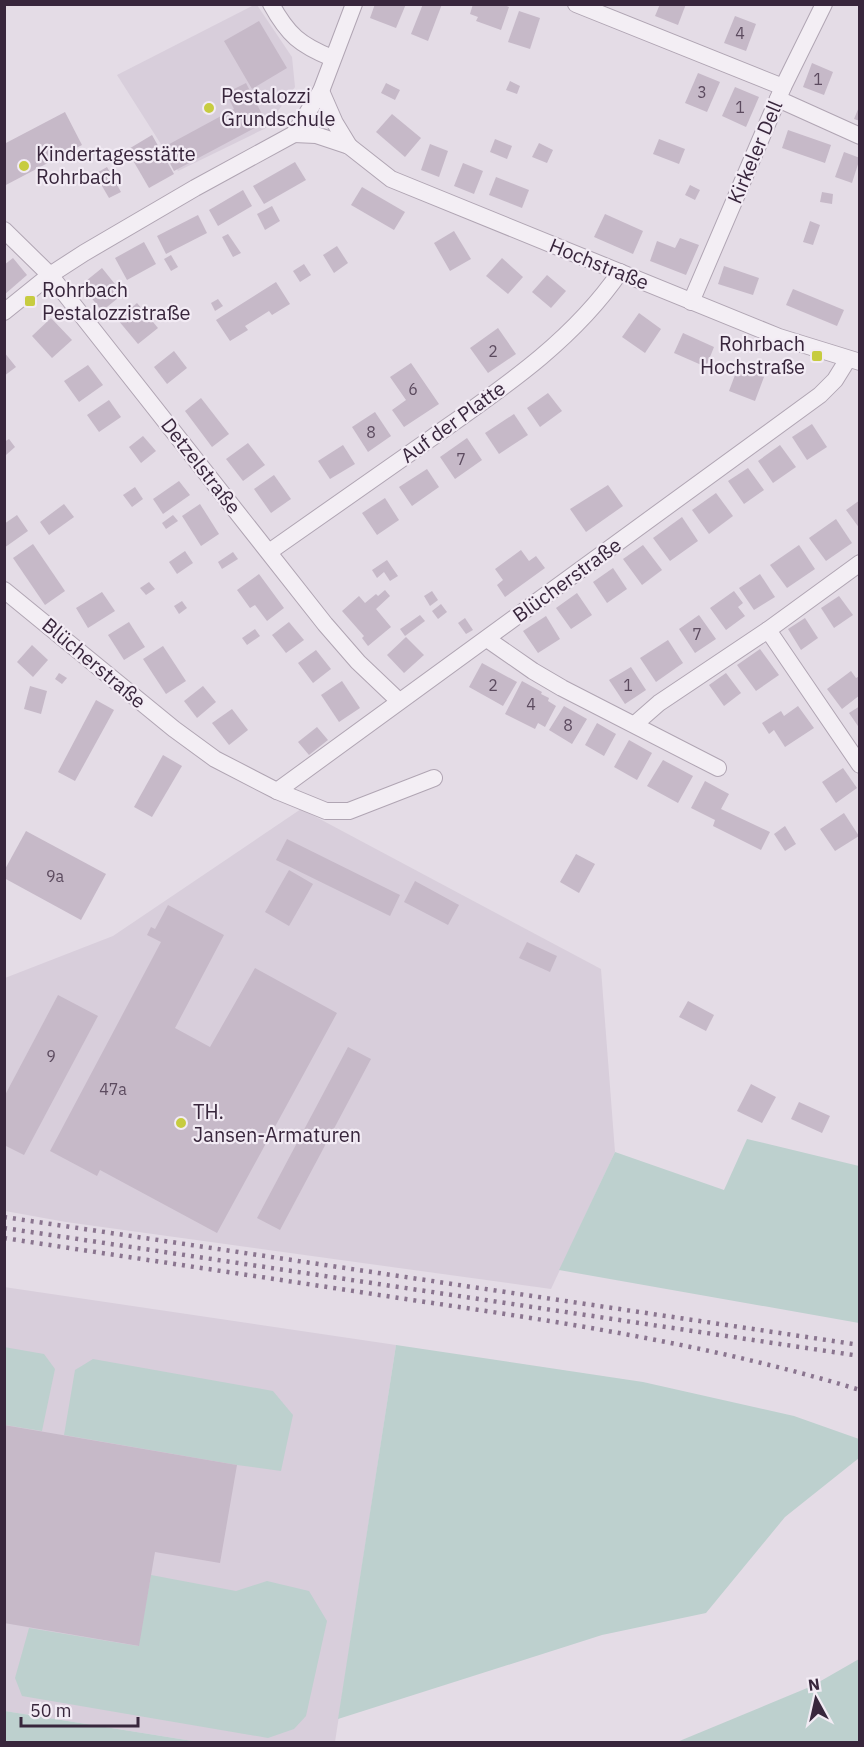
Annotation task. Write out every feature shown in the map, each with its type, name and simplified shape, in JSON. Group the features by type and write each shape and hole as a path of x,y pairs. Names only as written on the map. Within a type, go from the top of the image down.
{"street":[{"path":"271,4 293,36 309,48 332,58"},
{"path":"4,312 50,274 151,213 294,134 321,91 354,4"},
{"path":"576,4 781,93 860,136"},
{"name":"Kirkeler Dell","path":"691,302 781,93 824,4"},
{"name":"Hochstraße","path":"321,91 335,123 349,146"},
{"name":"Hochstraße","path":"294,134 316,135 349,146 391,179 779,337 854,361"},
{"name":"Detzelstraße","path":"4,230 50,274 326,624 358,662 399,701"},
{"name":"Auf der Platte","path":"269,552 548,353 576,327 620,273"},
{"name":"Blücherstraße","path":"277,791 820,395 854,361"},
{"path":"635,724 659,704 768,630 860,563"},
{"name":"Blücherstraße","path":"4,590 174,729 215,759 277,791 326,811 349,811 434,778"},
{"path":"768,630 860,765"},
{"path":"487,639 562,688 718,768"}],"shaded area":[{"name":"Pestalozzi Grundschule","path":"257,5 292,57 295,87 266,128 178,171 117,75"},
{"path":"301,809 601,969 615,1152 551,1289 66,1222 5,1211 5,978 113,936"},
{"path":"747,1139 859,1166 859,1323 559,1270 615,1152 724,1190"},
{"path":"4,1287 396,1345 335,1742 199,1742 5,1711"},
{"path":"396,1345 643,1382 794,1416 859,1439 859,1458 785,1517 706,1613 602,1635 338,1719"},
{"path":"4,1347 44,1354 55,1369 42,1431 5,1425"},
{"path":"93,1359 273,1391 293,1415 281,1471 64,1435 75,1370"},
{"path":"151,1575 236,1591 267,1581 309,1591 327,1621 306,1716 294,1729 268,1738 22,1696 15,1678 29,1628 138,1646"},
{"path":"859,1659 859,1742 677,1742 812,1686"},
{"path":"5,1711 199,1742 5,1742"}],"building":[{"path":"375,4 406,4 396,28 370,18"},
{"path":"423,4 442,4 428,41 411,34"},
{"path":"473,4 502,4 509,7 501,30 476,21 478,17 470,14"},
{"path":"660,4 686,4 678,25 655,16"},
{"path":"519,11 540,18 530,49 508,42"},
{"path":"735,16 756,24 746,51 724,43"},
{"path":"259,21 287,68 252,89 224,41"},
{"path":"812,63 833,72 824,95 803,87"},
{"path":"698,73 720,82 707,112 685,103"},
{"path":"510,81 520,86 517,94 506,90"},
{"path":"246,83 266,122 174,171 162,148 234,109 226,93"},
{"path":"386,83 400,90 395,100 381,93"},
{"path":"735,87 759,97 746,127 722,116"},
{"path":"860,107 860,121 854,119"},
{"name":"Kindertagesstätte Rohrbach","path":"65,112 82,145 4,186 4,144"},
{"path":"392,114 421,138 405,157 376,132"},
{"path":"788,130 831,145 825,163 782,148"},
{"path":"152,135 174,174 149,188 127,150"},
{"path":"495,139 512,146 507,159 490,152"},
{"path":"659,139 685,149 679,164 653,154"},
{"path":"539,143 553,150 547,163 532,157"},
{"path":"430,144 448,151 439,177 421,170"},
{"path":"844,152 860,158 852,183 835,177"},
{"path":"295,162 306,180 264,204 253,186"},
{"path":"463,163 483,171 474,194 454,186"},
{"path":"107,167 121,192 109,198 95,174"},
{"path":"496,177 529,190 522,208 489,195"},
{"path":"690,185 700,190 695,200 685,195"},
{"path":"362,187 405,212 394,230 351,205"},
{"path":"243,190 252,206 218,226 209,210"},
{"path":"822,192 833,194 832,204 820,202"},
{"path":"272,206 280,221 265,230 257,214"},
{"path":"605,214 643,231 633,254 594,237"},
{"path":"198,215 207,233 166,254 157,236"},
{"path":"810,221 820,225 813,245 803,242"},
{"path":"454,231 471,259 450,271 434,243"},
{"path":"228,234 241,253 233,257 222,237"},
{"path":"680,238 699,245 686,275 650,261 657,241 675,248"},
{"path":"144,242 156,264 127,280 115,258"},
{"path":"337,246 348,263 334,273 323,255"},
{"path":"171,255 178,267 171,271 164,259"},
{"path":"13,258 27,275 4,295 4,265"},
{"path":"502,258 523,277 508,294 486,276"},
{"path":"304,264 311,275 300,282 293,271"},
{"path":"724,266 759,278 753,295 718,284"},
{"path":"102,268 123,294 102,311 81,285"},
{"path":"547,275 566,291 551,308 532,292"},
{"path":"276,282 290,304 272,315 269,311 245,326 248,330 230,341 216,320"},
{"path":"793,289 844,310 837,326 786,305"},
{"path":"218,299 223,306 215,311 211,303"},
{"path":"137,303 158,328 138,344 118,320"},
{"path":"639,313 661,329 645,353 622,337"},
{"path":"51,318 72,340 52,358 32,336"},
{"path":"498,328 516,354 488,373 470,348"},
{"path":"683,333 714,347 706,367 674,353"},
{"path":"174,351 187,368 167,384 154,367"},
{"path":"4,352 16,367 4,376"},
{"path":"411,363 439,404 404,427 392,410 406,400 390,377"},
{"path":"88,365 103,385 79,402 64,381"},
{"path":"738,367 764,377 755,401 729,391"},
{"path":"548,393 562,411 540,427 527,408"},
{"path":"201,398 229,434 212,447 185,411"},
{"path":"109,400 121,417 99,432 87,415"},
{"path":"375,412 391,436 368,452 352,427"},
{"path":"514,414 528,435 499,454 485,433"},
{"path":"812,424 827,447 807,460 792,437"},
{"path":"143,436 156,451 141,463 129,447"},
{"path":"467,438 482,460 455,479 440,457"},
{"path":"9,439 15,447 6,455 4,442"},
{"path":"248,443 265,465 243,481 226,459"},
{"path":"343,445 355,464 330,479 318,461"},
{"path":"780,445 796,467 773,483 758,461"},
{"path":"748,468 764,490 744,504 728,481"},
{"path":"427,469 439,487 412,506 399,487"},
{"path":"274,475 291,499 271,513 254,489"},
{"path":"179,481 190,495 163,514 153,499"},
{"path":"608,485 623,506 586,532 570,509"},
{"path":"135,487 143,499 132,507 123,495"},
{"path":"716,493 733,516 709,534 692,510"},
{"path":"385,498 399,520 377,535 362,513"},
{"path":"860,500 860,529 846,510"},
{"path":"64,504 74,517 49,535 40,522"},
{"path":"200,504 219,534 201,546 182,516"},
{"path":"17,515 28,531 4,548 4,524"},
{"path":"173,515 178,521 166,529 162,523"},
{"path":"682,517 698,541 670,561 653,538"},
{"path":"836,519 852,543 826,561 809,538"},
{"path":"33,544 65,591 45,605 13,558"},
{"path":"643,545 662,570 642,585 623,559"},
{"path":"799,545 815,569 787,588 770,565"},
{"path":"521,550 529,561 536,556 545,568 505,597 497,585 503,580 495,569"},
{"path":"185,551 193,563 177,574 169,562"},
{"path":"233,552 238,559 222,569 218,562"},
{"path":"387,560 398,576 390,581 384,572 377,578 372,570"},
{"path":"613,568 627,589 607,603 593,582"},
{"path":"259,574 284,608 267,621 255,605 250,608 237,590"},
{"path":"760,574 775,597 754,610 739,588"},
{"path":"149,582 155,589 146,595 140,588"},
{"path":"385,590 390,596 376,609 391,627 368,646 362,638 364,636 342,611 359,596 365,603"},
{"path":"432,591 438,600 430,606 424,596"},
{"path":"734,591 743,603 738,607 745,616 726,630 710,608"},
{"path":"102,592 115,611 88,628 76,608"},
{"path":"577,593 592,615 571,629 556,608"},
{"path":"839,596 853,615 834,628 821,608"},
{"path":"182,601 187,608 179,614 174,606"},
{"path":"441,604 447,612 438,619 432,611"},
{"path":"420,615 425,621 405,636 400,629"},
{"path":"699,615 716,639 695,653 679,629"},
{"path":"546,616 560,639 538,653 523,631"},
{"path":"465,618 473,630 466,634 458,623"},
{"path":"805,618 818,638 801,650 788,629"},
{"path":"129,622 145,647 124,660 108,635"},
{"path":"289,622 304,640 286,653 272,635"},
{"path":"255,629 260,636 247,645 242,638"},
{"path":"406,637 424,655 404,673 387,655"},
{"path":"668,640 683,663 656,682 640,658"},
{"path":"32,645 48,660 33,677 17,662"},
{"path":"163,646 186,681 166,694 143,659"},
{"path":"760,649 779,675 756,691 737,665"},
{"path":"316,650 331,669 313,683 298,663"},
{"path":"482,663 517,682 503,706 469,687"},
{"path":"631,667 646,690 625,704 609,680"},
{"path":"851,671 856,678 860,676 860,695 842,709 827,689"},
{"path":"59,673 67,678 62,684 55,679"},
{"path":"726,673 741,693 724,706 709,685"},
{"path":"342,681 360,708 339,722 321,695"},
{"path":"522,681 542,692 541,694 549,698 548,701 556,706 545,727 538,723 535,729 505,714"},
{"path":"30,686 47,691 41,714 24,709"},
{"path":"203,686 216,702 197,718 184,701"},
{"path":"96,700 114,710 75,781 58,772"},
{"path":"564,706 587,719 572,744 549,730"},
{"path":"798,706 814,728 785,747 774,730 769,734 762,723 781,711 784,716"},
{"path":"860,706 860,729 849,713"},
{"path":"232,709 248,730 229,745 212,723"},
{"path":"597,723 616,734 604,756 585,745"},
{"path":"317,727 328,740 309,755 298,742"},
{"path":"629,740 652,753 637,780 614,767"},
{"path":"163,755 182,766 152,817 134,807"},
{"path":"663,760 693,776 678,803 647,786"},
{"path":"843,768 857,788 836,803 822,782"},
{"path":"705,781 729,794 721,809 770,832 761,850 713,826 715,820 691,808"},
{"path":"844,813 859,836 835,851 820,829"},
{"path":"785,826 796,844 785,851 774,834"},
{"path":"26,831 106,874 81,920 4,878 4,871"},
{"path":"287,839 400,895 390,916 276,860"},
{"path":"576,854 595,864 579,893 560,882"},
{"path":"289,870 313,884 289,926 265,912"},
{"path":"415,881 459,905 448,925 404,902"},
{"path":"168,905 224,935 175,1028 210,1047 255,968 337,1013 217,1233 100,1170 97,1176 50,1151 161,942 147,935 151,927 155,929"},
{"path":"527,942 557,956 550,972 519,958"},
{"path":"58,995 98,1016 24,1155 4,1145 4,1097"},
{"path":"688,1001 714,1015 706,1031 679,1017"},
{"path":"348,1047 371,1059 280,1230 257,1218"},
{"path":"751,1084 776,1097 762,1123 737,1111"},
{"path":"799,1102 830,1116 822,1133 791,1119"},
{"path":"4,1425 237,1465 220,1563 155,1552 139,1646 4,1623"}],"railway":[{"path":"4,1217 860,1345"},
{"path":"4,1228 860,1356"},
{"path":"4,1238 581,1326 749,1360 860,1390"}],"place":[{"name":"Pestalozzi Grundschule","path":"209,108"},
{"name":"Kindertagesstätte Rohrbach","path":"24,166"},
{"name":"Rohrbach Pestalozzistraße","path":"30,301"},
{"name":"Rohrbach Hochstraße","path":"817,356"},
{"name":"TH. Jansen-Armaturen","path":"181,1123"}]}
